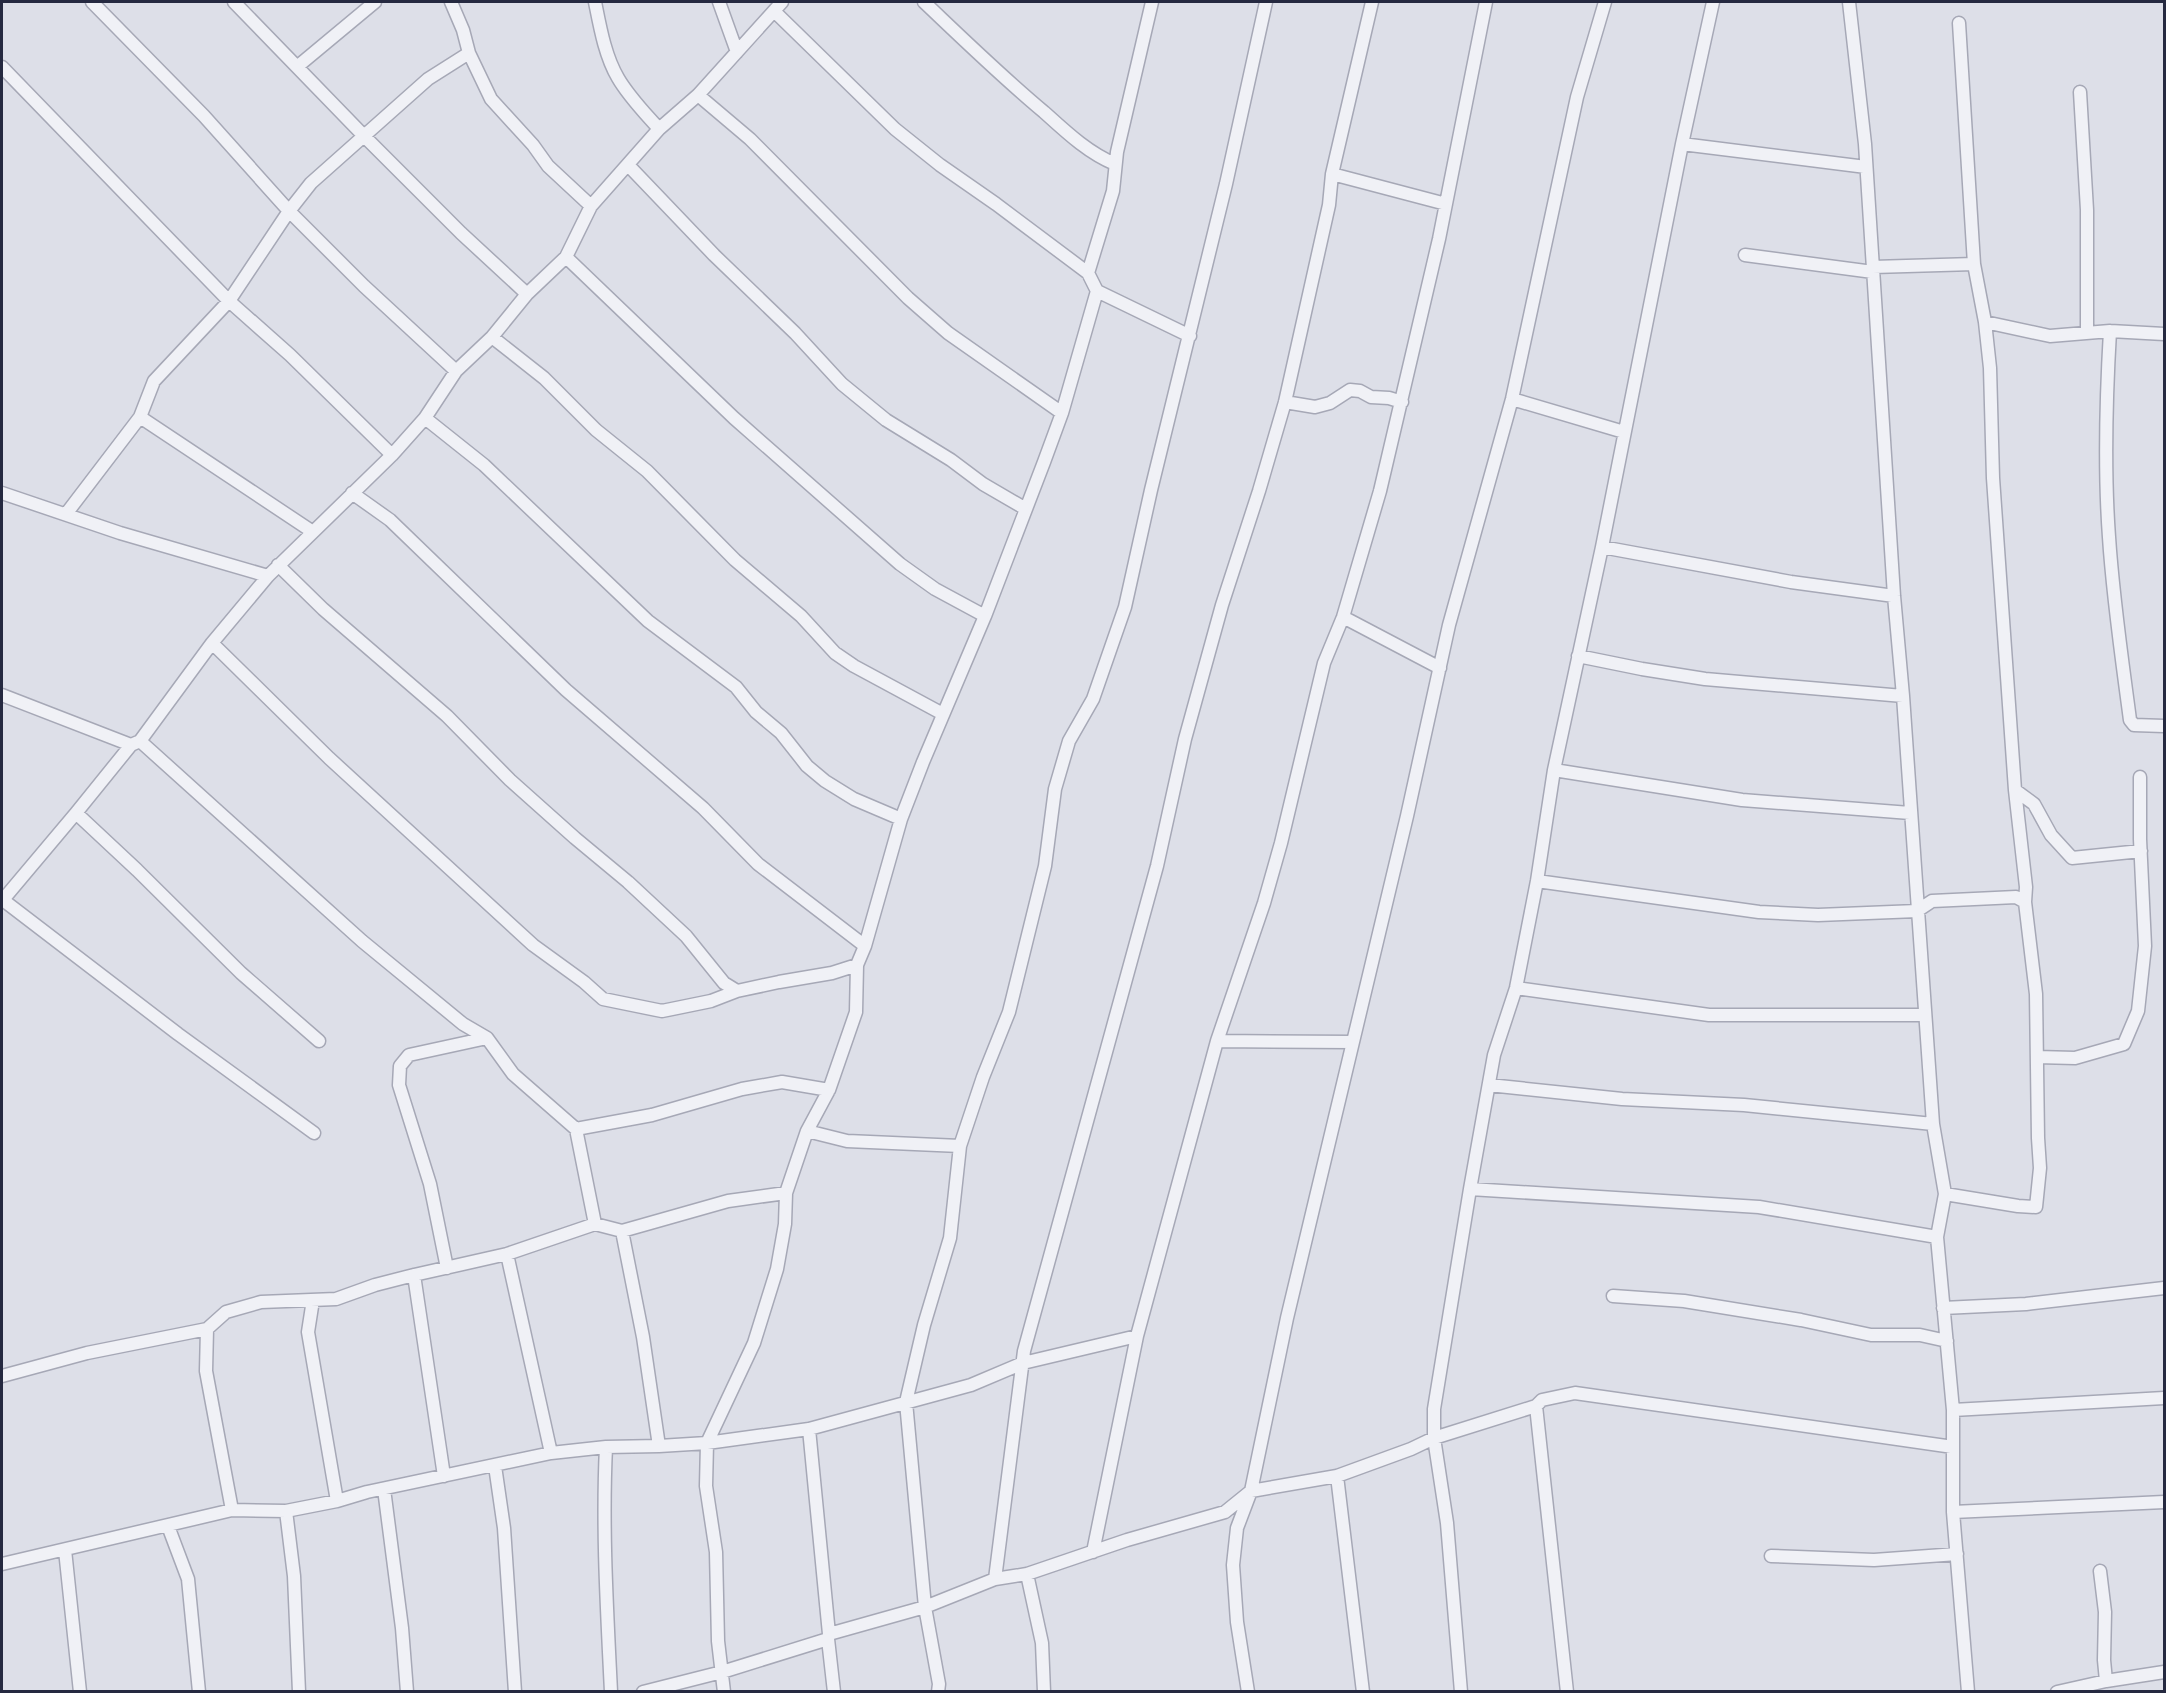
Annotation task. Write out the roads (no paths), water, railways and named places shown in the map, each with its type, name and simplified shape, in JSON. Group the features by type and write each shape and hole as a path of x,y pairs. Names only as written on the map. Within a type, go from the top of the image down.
{"street":[{"path":"92,2 204,116 289,211 364,286 456,371"},
{"path":"234,2 461,233 527,294"},
{"path":"298,66 375,2"},
{"path":"451,2 463,30 469,53 491,99 533,145 548,166 591,206"},
{"path":"595,2 599,25 612,68 627,92 660,129"},
{"path":"719,2 737,52"},
{"path":"924,2 1048,117 1099,158 1115,164"},
{"path":"1088,273 1113,191 1115,164 1152,2"},
{"path":"938,1692 939,1684 925,1607 906,1402 924,1325 950,1238 960,1146 983,1077 1009,1012 1045,866 1055,789 1069,741 1093,699 1125,607 1151,490 1226,184 1266,2"},
{"path":"995,1579 1024,1351 1157,866 1185,739 1222,605 1285,402 1329,205 1332,174 1372,2"},
{"path":"1093,1552 1137,1336 1217,1041 1264,903 1281,843 1324,663 1343,617 1380,491 1446,204 1486,2"},
{"path":"1248,1692 1237,1622 1233,1564 1237,1528 1251,1491 1287,1318 1449,625 1512,399 1577,97 1605,2"},
{"path":"1461,1692 1447,1523 1434,1438 1434,1409 1494,1055 1516,988 1537,881 1554,770 1713,2"},
{"path":"1849,2 1866,167 1894,596 1923,974 1924,1016 1933,1124 1945,1194 1937,1237 1953,1410 1953,1512 1968,1692"},
{"path":"314,1133 178,1034 2,900 136,743 212,643 268,576 392,455 425,418 456,371 492,337 527,294 566,256 591,206 660,129 698,95 778,6 895,129 940,165 1088,273 1097,291 1190,336"},
{"path":"1945,1194 2036,1207 2040,1168 2036,994 2015,790 1993,478 1990,368 1985,322 1974,264 1959,23"},
{"path":"66,514 140,417 154,381 228,301 289,211 311,183 428,80 469,53"},
{"path":"2,67 228,301 290,356 392,455"},
{"path":"2080,92 2086,210 2087,333"},
{"path":"698,95 750,139 908,298 948,333 1062,413"},
{"path":"1682,144 1866,167"},
{"path":"628,165 714,255 795,333 842,384 886,420 951,460 983,484 1026,509"},
{"path":"1332,174 1446,204"},
{"path":"1745,255 1873,269 1974,264"},
{"path":"566,256 734,418 900,564 935,589 985,616"},
{"path":"724,1692 718,1641 716,1552 706,1486 707,1443 754,1343 777,1269 785,1224 786,1193 807,1131 828,1090 855,1012 857,965 865,946 901,819 985,616 1062,413 1097,291"},
{"path":"1985,322 2050,336 2110,331 2164,334"},
{"path":"2110,331 2106,459 2109,536 2130,720 2134,725 2164,726"},
{"path":"492,337 544,378 596,429 647,471 735,560 801,616 835,653 854,666 943,714"},
{"path":"1285,402 1315,407 1330,403 1350,390 1360,391 1371,397 1389,398 1402,402"},
{"path":"1512,399 1624,432"},
{"path":"140,417 313,532"},
{"path":"425,418 484,465 648,621 735,687 807,766 825,781 854,799 901,819"},
{"path":"2,493 120,534 268,576"},
{"path":"352,493 390,520 566,690 703,808 758,864 865,946"},
{"path":"1602,547 1779,580 1894,596"},
{"path":"278,565 323,609 447,716 518,787 686,936 724,983 737,991"},
{"path":"1343,617 1440,668"},
{"path":"212,643 329,758 533,945 584,981 603,999 662,1011 711,1001 737,991 832,973 857,965"},
{"path":"1578,656 1705,679 1903,696"},
{"path":"2,695 136,743 363,941 463,1024 487,1038 513,1074 576,1129 595,1224"},
{"path":"1554,770 1742,800 1910,813"},
{"path":"2037,1057 2075,1058 2124,1044 2138,1011 2145,946 2139,777"},
{"path":"2015,790 2034,804 2051,835 2072,858 2141,850"},
{"path":"76,813 241,973 319,1041"},
{"path":"1537,881 1759,912 1851,915 1917,911 1932,901 2016,897 2025,902"},
{"path":"1516,988 1709,1015 1924,1016"},
{"path":"447,1268 429,1184 399,1085 400,1066 409,1055 487,1038"},
{"path":"1217,1041 1353,1042"},
{"path":"576,1129 652,1115 742,1089 782,1082 828,1090"},
{"path":"1489,1085 1622,1099 1744,1105 1933,1124"},
{"path":"807,1131 847,1141 960,1146"},
{"path":"1470,1189 1759,1207 1937,1237"},
{"path":"2,1377 87,1353 207,1329 226,1312 261,1302 336,1299 375,1285 507,1254 595,1224 622,1231 728,1201 786,1193"},
{"path":"622,1231 643,1337 659,1446"},
{"path":"507,1254 551,1453"},
{"path":"414,1275 444,1476"},
{"path":"1943,1308 2026,1304 2164,1288"},
{"path":"1613,1296 1684,1301 1801,1320 1871,1335 1920,1335 1947,1341"},
{"path":"313,1300 308,1332 337,1501"},
{"path":"207,1329 207,1371 232,1510"},
{"path":"2,1564 232,1510 286,1511 551,1453 606,1447 707,1443 809,1429 971,1385 1023,1363 1137,1336"},
{"path":"643,1692 722,1672 925,1607 995,1579 1027,1574 1127,1540 1225,1512 1251,1491 1337,1476 1411,1449 1434,1438 1536,1406 1542,1400 1575,1393 1953,1447"},
{"path":"1953,1410 2164,1398"},
{"path":"1536,1406 1568,1692"},
{"path":"809,1429 834,1692"},
{"path":"606,1447 605,1558 611,1692"},
{"path":"495,1466 505,1539 515,1692"},
{"path":"1337,1476 1363,1692"},
{"path":"384,1489 402,1628 407,1692"},
{"path":"1953,1512 2164,1502"},
{"path":"286,1511 294,1576 299,1692"},
{"path":"168,1526 188,1579 199,1692"},
{"path":"65,1550 80,1692"},
{"path":"1771,1556 1874,1560 1957,1554"},
{"path":"2100,1571 2106,1681"},
{"path":"1027,1574 1042,1643 1044,1692"},
{"path":"2057,1692 2106,1681 2164,1672"}]}
